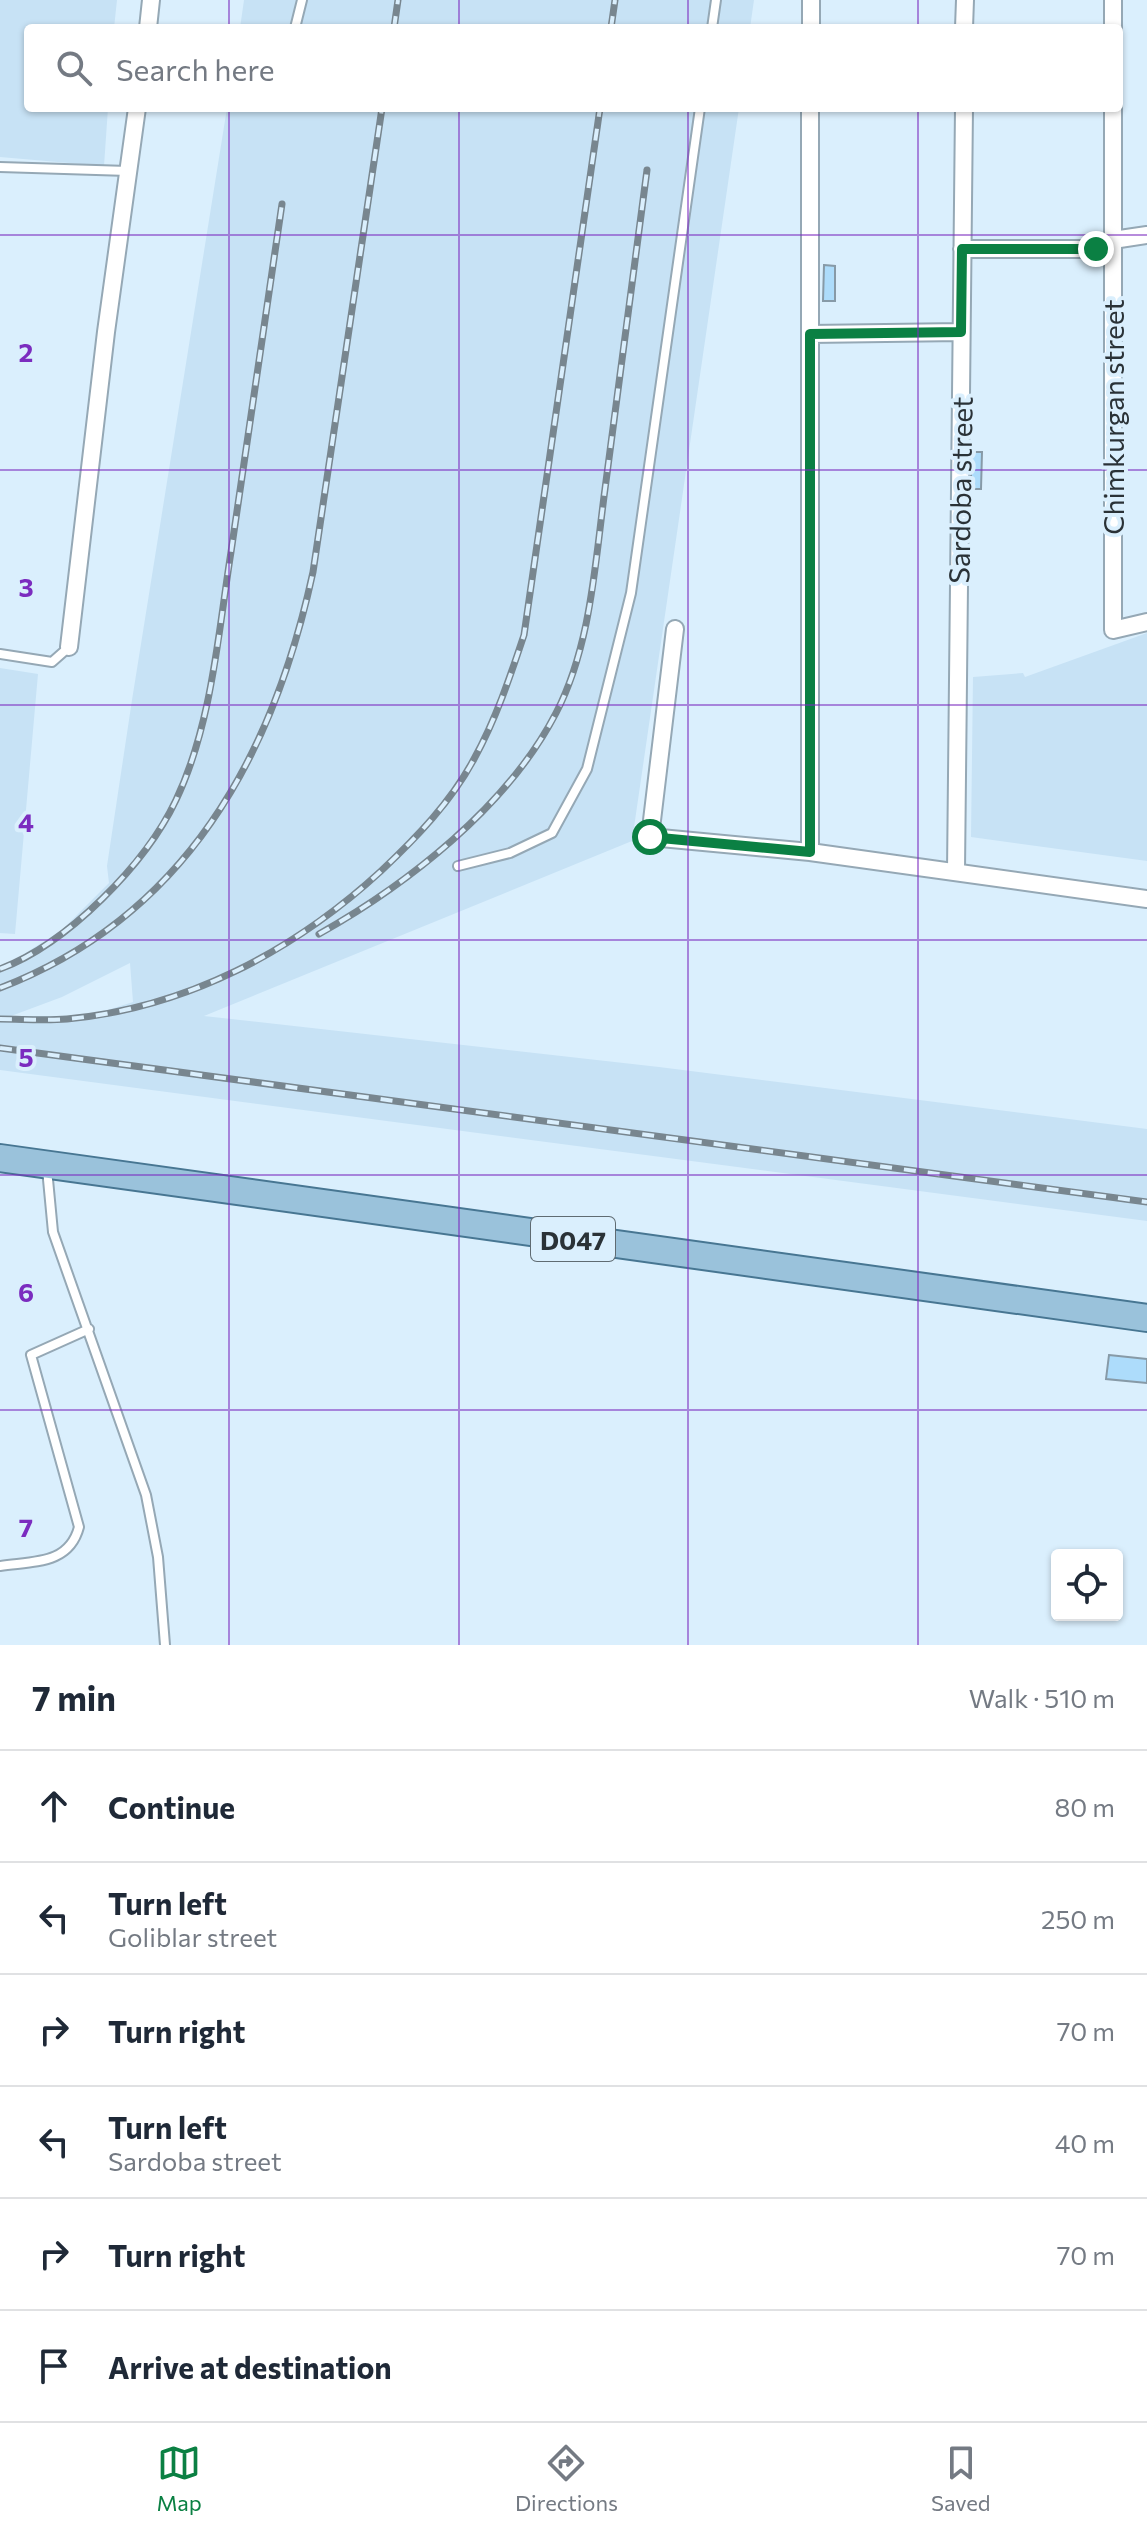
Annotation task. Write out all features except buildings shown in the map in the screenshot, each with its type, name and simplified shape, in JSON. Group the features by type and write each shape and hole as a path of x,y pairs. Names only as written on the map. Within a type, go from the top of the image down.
{"main road":[{"name":"D047","path":"0,1158 1147,1318"}],"street":[{"path":"148,24 151,0"},
{"path":"811,0 811,24"},
{"path":"964,24 965,0"},
{"path":"1113,0 1113,24"},
{"path":"69,647 136,112"},
{"path":"810,112 810,852"},
{"name":"Sardoba street","path":"956,871 964,112"},
{"name":"Chimkurgan street","path":"1113,112 1113,630 1147,622"},
{"path":"962,249 1096,249 1113,240 1147,235"},
{"path":"810,334 961,332"},
{"path":"675,629 650,837 810,852 1147,899"}],"lane":[{"path":"296,24 302,0"},
{"path":"713,24 716,0"},
{"path":"458,866 510,853 552,833 587,769 631,593 699,112"},
{"path":"0,167 128,171"},
{"path":"0,654 52,662 69,647"},
{"path":"46,1164 53,1232 146,1495 158,1557 165,1645"},
{"path":"0,1566 56,1558 67,1552 76,1540 79,1527 31,1355 89,1329"}],"shaded area":[{"path":"0,0 117,0 114,24 24,24 24,112 108,112 104,166 0,157"},
{"path":"244,0 754,0 751,24 241,24"},
{"path":"226,112 738,112 632,841 204,1016 659,1067 1147,1129 1147,1221 0,1070 0,969 62,930 109,883 107,866","holes":["130,963 133,1002 89,1016 11,1016 62,997"]},
{"path":"1147,633 1147,861 971,837 973,677 1023,673 1025,677"},
{"path":"0,668 38,674 15,934 0,933"}],"railway":[{"path":"395,24 398,0"},
{"path":"612,24 615,0"},
{"path":"0,988 65,957 121,919 170,874 211,823 245,766 273,705 296,640 313,572 381,112"},
{"path":"0,1019 59,1020 111,1013 196,988 236,971 312,926 381,871 444,805 465,775 496,713 524,635 599,112"},
{"path":"319,934 420,867 483,811 536,747 568,687 590,604 647,170"},
{"path":"0,969 52,941 125,875 163,825 188,771 212,678 282,204"},
{"path":"0,1048 1147,1202"}],"route":[{"path":"650,837 810,852 810,334 961,332 962,249 1096,249"}]}
